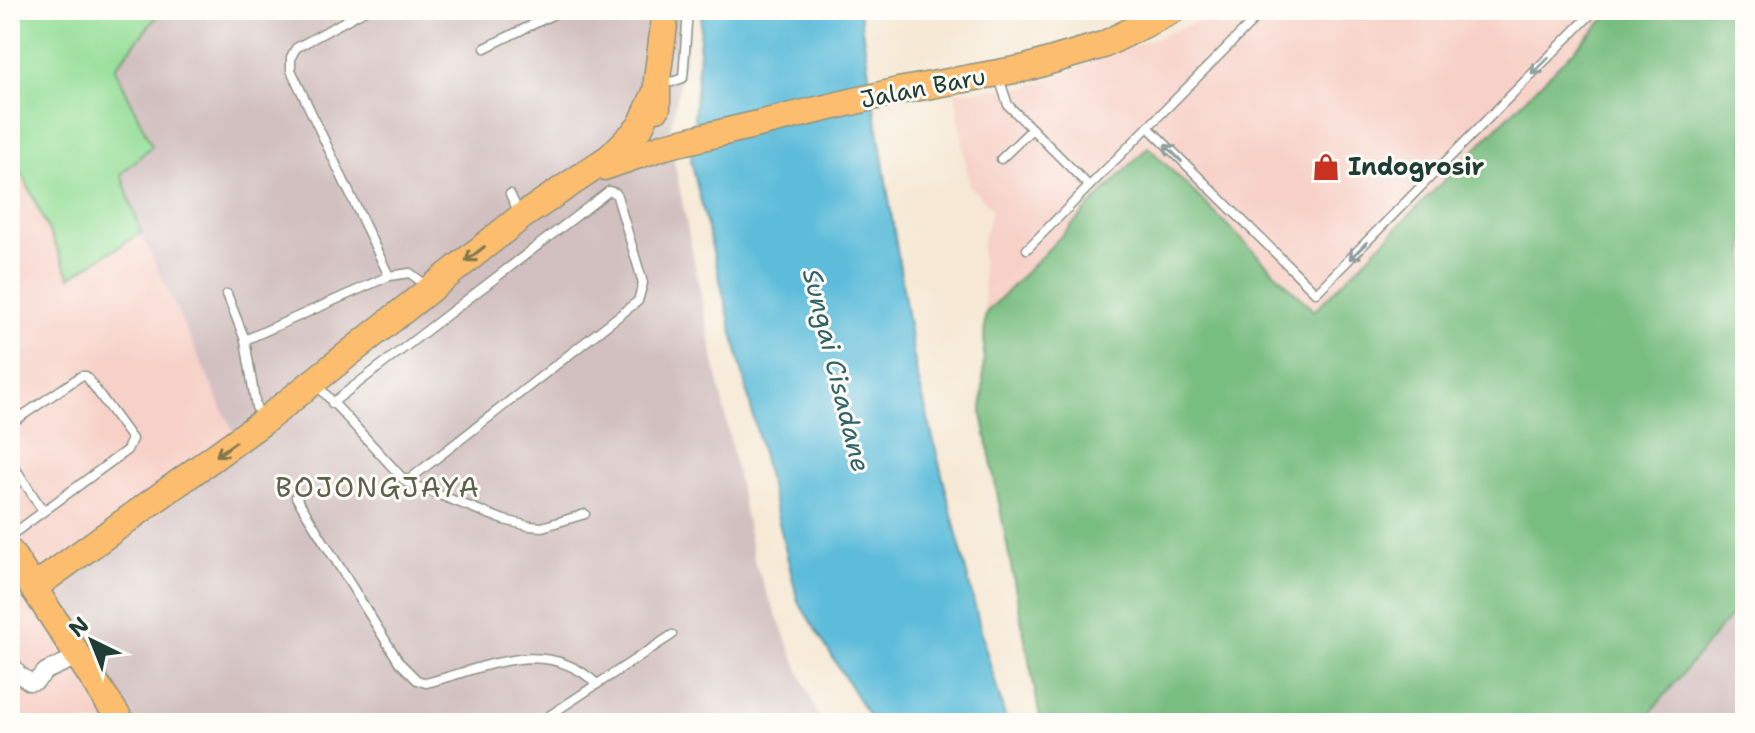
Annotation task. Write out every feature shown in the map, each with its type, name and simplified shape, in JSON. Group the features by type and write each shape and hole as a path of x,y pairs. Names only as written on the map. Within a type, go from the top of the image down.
{"main road":[{"path":"666,10 656,86 658,128 670,145"},
{"name":"Jalan Baru","path":"582,174 670,145 898,91 998,74 1103,45 1173,10"},
{"path":"33,588 314,382 431,289 516,206 610,157 634,135 656,86"},
{"path":"10,552 122,723"}],"street":[{"path":"10,661 18,674 30,682 77,657"}],"lane":[{"path":"365,10 296,48 291,57 291,70 389,276"},
{"path":"485,48 562,10"},
{"path":"656,86 683,78 688,10"},
{"path":"1027,249 1264,10"},
{"path":"1148,127 1316,293 1595,10"},
{"path":"998,74 1008,105 1089,186"},
{"path":"1001,159 1032,129"},
{"path":"332,403 609,191 616,193 643,283 638,301 406,482"},
{"path":"245,340 389,276 410,273 431,289"},
{"path":"227,294 245,340 256,407 264,421"},
{"path":"10,424 81,376 86,376 132,439 127,450 10,536"},
{"path":"314,382 406,482 504,520 529,526 542,527 585,514"},
{"path":"10,460 43,511"},
{"path":"296,497 399,662 417,680 426,683 523,657 569,663 597,684"},
{"path":"538,723 672,635"}],"shaded area":[{"path":"163,10 694,10 669,136 755,564 821,723 126,723 134,715 53,593 242,451 141,233 120,174 152,146 115,68"},
{"path":"1213,10 1614,10 1314,311 1148,147 985,314 981,246 992,209 969,185 955,92 1027,87 1199,21"},
{"path":"10,147 70,277 141,233 242,451 134,715 126,723 10,723"},
{"path":"1745,598 1745,723 1642,723 1688,670"}],"green space":[{"path":"10,10 162,10 115,68 152,146 121,174 141,233 70,277 10,147"},
{"path":"1614,10 1745,10 1745,598 1642,723 1041,723 982,414 985,314 1148,147 1314,311"}],"water":[{"name":"Sungai Cisadane","path":"702,10 859,10 916,370 1007,723 873,723 798,601 691,161"}],"place":[{"name":"Indogrosir","path":"1326,167"}],"district":[{"name":"BOJONGJAYA","path":"378,487"}]}
